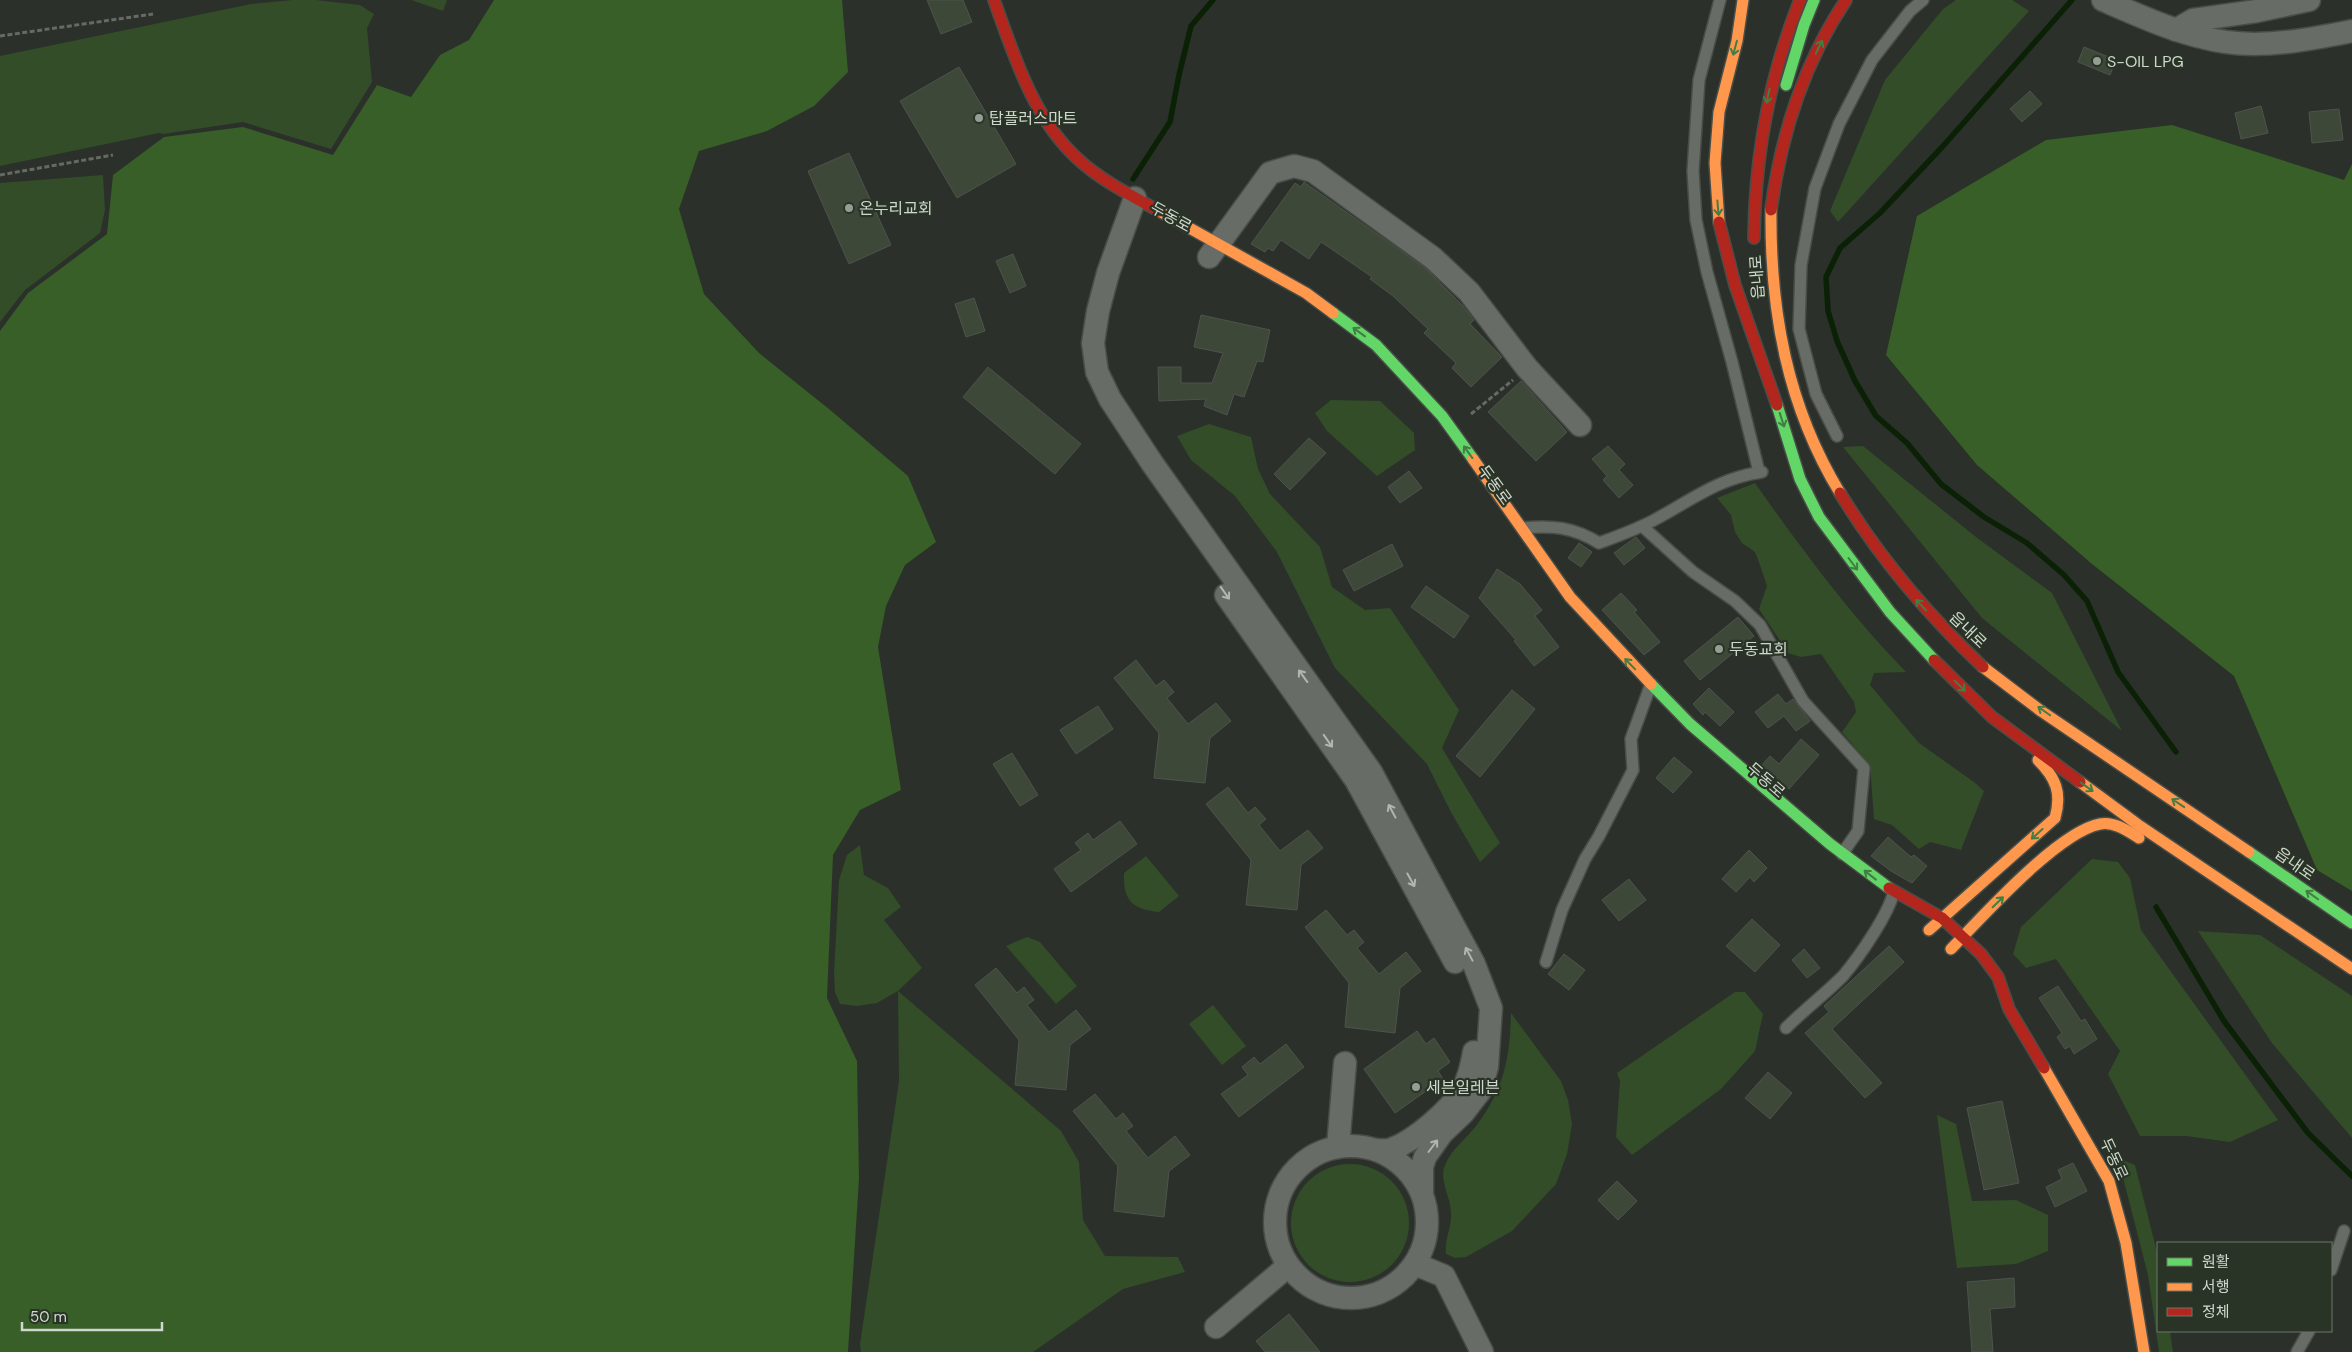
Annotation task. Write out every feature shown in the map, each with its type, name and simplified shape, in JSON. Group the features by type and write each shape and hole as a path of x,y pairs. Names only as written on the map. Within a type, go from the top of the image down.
{"main road":[{"name":"두동로","path":"994,0 1018,63 1056,134 1083,164 1128,205 1211,254 1306,293 1376,345 1442,416 1570,597 1648,689"},
{"path":"1743,0 1737,41 1719,112 1715,163 1719,220 1726,255 1767,374 1800,479 1820,517 1890,612 1932,658 1992,717 2137,824 2352,969"},
{"path":"1754,246 1755,193 1766,105 1782,45 1800,0"},
{"path":"1784,96 1798,42 1814,0"},
{"path":"1771,210 1779,155 1790,116 1818,47 1846,0"},
{"path":"1771,210 1774,163 1781,109"},
{"name":"읍내로","path":"1771,210 1771,246 1776,311 1784,358 1794,392 1829,477 1886,564 1943,629 1985,668 2043,711 2352,923"},
{"path":"1758,315 1767,374"},
{"name":"두동로","path":"1545,582 1556,597 1648,689 1895,905"},
{"path":"1930,930 2055,818 2059,806 2058,783 2053,773 2000,730 1992,717"},
{"path":"1918,921 1955,952 1963,937 2070,837 2085,829 2102,824 2116,826 2133,834 2205,879 2242,895"},
{"name":"두동로","path":"1839,858 1942,918 1981,954 1998,977 2004,999 2082,1131 2109,1181 2126,1243 2144,1352"},
{"path":"1924,907 1946,908 1958,904"},
{"path":"1981,954 1978,944 1983,918"},
{"name":"두동로","path":"1989,986 2004,999"}],"street":[{"path":"2103,0 2176,30 2227,43 2268,43 2348,32"},
{"path":"2176,30 2193,20 2257,11 2309,0"},
{"path":"1211,254 1270,173 1294,166 1313,171 1433,258 1470,292 1527,368 1580,425"},
{"path":"1128,205 1098,311 1093,343 1097,372 1110,399 1144,452 1371,772 1474,964 1491,1008 1487,1067 1480,1090 1464,1113 1442,1134 1425,1156 1422,1167 1422,1192 1428,1216 1425,1241 1415,1264 1398,1282 1376,1294 1352,1299 1328,1295 1305,1284 1288,1266 1277,1243 1274,1217 1280,1193 1294,1171 1314,1155 1338,1147 1358,1146 1377,1150 1391,1150 1414,1136 1452,1103 1463,1088 1472,1068 1477,1033 1476,1008 1462,973 1356,780 1124,450 1090,392 1080,351 1082,310 1128,205"},
{"path":"1338,1147 1345,1063"},
{"path":"1377,1150 1401,1165 1411,1174 1422,1192"},
{"path":"1415,1264 1444,1276 1482,1352"},
{"path":"1216,1327 1288,1266"}],"lane":[{"path":"1508,530 1547,525 1582,532 1599,543 1642,526 1732,478 1761,472 1707,272 1696,220 1693,171 1699,80 1720,0"},
{"path":"1837,436 1816,394 1799,329 1801,265 1815,188 1839,124 1872,60 1910,12 1923,0"},
{"path":"1642,526 1693,572 1736,600 1760,625 1803,701 1864,768 1858,831 1839,858"},
{"path":"1546,962 1562,910 1585,859 1600,836 1633,770 1631,739 1648,689"},
{"path":"1786,1028 1843,975 1876,928 1895,905 1894,891"},
{"path":"2332,1267 2344,1231"},
{"path":"2297,1352 2308,1332"}],"path":[{"path":"0,36 153,14"},
{"path":"0,176 113,155"},
{"path":"1471,414 1527,368"}],"green space":[{"path":"316,0 360,5 374,14 367,28 372,82 331,149 243,122 163,134 159,133 0,166 0,56 251,4"},
{"path":"411,0 447,0 443,11"},
{"path":"494,0 842,0 848,72 814,106 767,131 699,151 679,209 704,294 759,353 908,476 936,542 905,565 886,606 878,647 901,790 860,810 833,855 827,998 857,1061 859,1179 848,1352 0,1352 0,331 28,293 107,234 113,175 164,137 243,127 333,155 377,85 411,97 440,55 469,40"},
{"path":"1956,0 2012,0 2029,11 1838,222 1830,211 1885,80 1943,9"},
{"path":"2172,125 2344,180 2352,164 2352,891 2317,870 2234,676 2092,564 1977,465 1886,355 1917,216 2046,140"},
{"path":"103,175 105,210 100,233 25,290 0,322 0,183"},
{"path":"1331,400 1380,401 1414,433 1415,450 1377,476 1327,431 1315,413"},
{"path":"1209,424 1251,437 1258,469 1270,494 1320,547 1332,587 1365,610 1390,608 1459,710 1442,748 1500,843 1480,862 1452,814 1427,764 1335,668 1277,552 1235,496 1191,460 1177,436"},
{"path":"1863,446 1976,537 2052,593 2122,731 1982,618 1843,447"},
{"path":"1755,483 1827,580 1866,628 1906,672 1874,673 1870,685 1919,743 1984,791 1961,850 1930,842 1919,849 1892,825 1874,819 1870,765 1842,732 1856,712 1854,702 1821,654 1801,657 1788,653 1759,609 1767,586 1755,552 1742,543 1735,532 1731,515 1717,498"},
{"path":"860,845 864,875 888,888 901,907 884,920 922,968 898,991 877,1003 857,1006 840,1004 835,992 834,973 839,880 847,855"},
{"path":"1146,856 1179,896 1159,912 1136,906 1131,902 1125,890 1124,873"},
{"path":"2092,859 2118,862 2130,878 2141,930 2278,1120 2230,1142 2186,1136 2140,1136 2108,1074 2120,1051 2056,959 2026,968 2013,954 2021,927"},
{"path":"2198,931 2260,935 2352,996 2352,1138 2272,1043"},
{"path":"1027,937 1040,942 1077,986 1056,1004 1006,946"},
{"path":"898,991 1061,1131 1079,1162 1083,1220 1105,1256 1178,1257 1185,1272 1123,1289 1033,1352 861,1352 860,1344 899,1081"},
{"path":"1735,992 1745,992 1763,1014 1755,1051 1721,1089 1632,1155 1616,1137 1620,1081 1617,1073"},
{"path":"1213,1005 1246,1046 1222,1065 1189,1024"},
{"path":"1511,1013 1561,1081 1568,1100 1572,1124 1567,1154 1556,1184 1512,1231 1466,1257 1455,1258 1446,1254 1451,1213 1443,1179 1444,1168 1454,1150 1486,1112 1499,1086 1507,1059"},
{"path":"1937,1115 1956,1124 1972,1201 2016,1200 2048,1215 2048,1251 2016,1264 1957,1268"},
{"path":"2118,1158 2135,1165 2157,1252 2157,1332 2170,1332 2173,1352 2159,1352 2148,1275"},
{"path":"1350,1164 1372,1169 1383,1174 1399,1190 1404,1201 1409,1223 1404,1245 1399,1256 1383,1272 1372,1277 1350,1282 1328,1277 1317,1272 1301,1256 1296,1245 1291,1223 1296,1201 1301,1190 1317,1174 1328,1169"}],"building":[{"path":"927,0 963,0 972,22 941,34"},
{"name":"S-OIL LPG","path":"2084,47 2116,60 2110,75 2078,62"},
{"path":"959,67 1016,164 957,198 900,101"},
{"path":"2030,91 2042,104 2022,122 2010,109"},
{"path":"2261,106 2268,133 2241,139 2235,113"},
{"path":"2339,109 2343,140 2312,143 2309,112"},
{"name":"온누리교회","path":"849,153 891,245 849,264 808,171"},
{"path":"1304,182 1425,268 1463,306 1474,320 1470,324 1502,357 1471,387 1452,368 1456,363 1424,333 1428,329 1393,296 1370,279 1372,277 1321,242 1309,259 1281,240 1273,251 1268,248 1265,252 1251,244 1295,183 1301,187"},
{"path":"1013,254 1026,286 1010,293 996,261"},
{"path":"974,298 985,331 966,337 955,304"},
{"path":"1201,315 1270,330 1263,362 1257,361 1244,397 1234,394 1227,415 1204,406 1206,399 1159,401 1158,367 1181,367 1181,383 1212,383 1223,353 1194,347"},
{"path":"988,367 1081,444 1055,474 963,397"},
{"path":"1521,381 1567,432 1536,461 1488,412"},
{"path":"1309,438 1326,453 1290,490 1274,474"},
{"path":"1608,446 1625,464 1619,470 1633,485 1619,498 1603,480 1607,476 1592,459"},
{"path":"1409,471 1422,488 1400,503 1388,487"},
{"path":"1636,537 1645,548 1624,565 1614,553"},
{"path":"1579,543 1592,552 1581,567 1568,558"},
{"path":"1392,544 1403,566 1354,591 1343,570"},
{"path":"1497,569 1520,584 1542,610 1535,616 1559,647 1534,666 1514,641 1516,640 1479,598"},
{"path":"1426,586 1469,616 1454,638 1411,607"},
{"path":"1621,593 1637,610 1634,612 1660,642 1644,655 1602,610"},
{"name":"두동교회","path":"1738,617 1754,636 1700,680 1684,661"},
{"path":"1136,660 1156,686 1164,680 1174,692 1167,698 1188,724 1216,703 1231,721 1210,738 1205,783 1154,778 1159,733 1114,678"},
{"path":"1709,688 1734,712 1720,726 1705,712 1703,715 1693,704"},
{"path":"1512,690 1535,709 1480,777 1456,756"},
{"path":"1778,694 1786,704 1793,699 1810,721 1796,731 1784,716 1768,728 1755,712"},
{"path":"1098,706 1113,729 1076,754 1060,730"},
{"path":"1801,739 1819,755 1789,789 1762,765 1770,756 1779,764"},
{"path":"1012,753 1038,795 1020,806 993,764"},
{"path":"1674,757 1692,772 1673,793 1656,778"},
{"path":"1228,787 1248,813 1255,807 1266,819 1259,825 1280,851 1308,830 1323,848 1301,865 1297,910 1246,905 1251,860 1206,804"},
{"path":"1120,821 1137,844 1071,892 1054,869 1081,850 1075,843 1088,833 1093,840"},
{"path":"1888,837 1911,857 1914,855 1927,866 1912,883 1891,871 1871,856"},
{"path":"1749,850 1767,868 1754,882 1750,877 1736,892 1722,879"},
{"path":"1629,879 1646,900 1619,921 1602,900"},
{"path":"1326,910 1347,935 1354,930 1364,942 1357,948 1379,974 1406,952 1421,971 1400,988 1395,1033 1345,1027 1349,983 1305,927"},
{"path":"1752,919 1780,945 1755,972 1726,946"},
{"path":"1889,946 1904,962 1832,1029 1882,1083 1865,1098 1805,1033 1829,1012 1824,1006"},
{"path":"1804,949 1820,968 1807,978 1792,960"},
{"path":"1564,954 1585,970 1569,990 1548,974"},
{"path":"996,968 1017,993 1024,987 1034,1000 1027,1005 1049,1032 1076,1010 1091,1029 1070,1045 1066,1090 1015,1085 1019,1040 975,985"},
{"path":"2058,986 2081,1021 2085,1019 2097,1039 2074,1054 2070,1046 2065,1049 2057,1037 2062,1033 2039,998"},
{"path":"1417,1031 1426,1044 1434,1038 1450,1062 1438,1071 1443,1079 1395,1113 1364,1069"},
{"path":"1286,1044 1304,1067 1239,1117 1221,1094 1248,1075 1242,1067 1254,1057 1260,1064"},
{"path":"1768,1072 1792,1093 1770,1119 1745,1098"},
{"path":"1095,1094 1116,1119 1123,1113 1133,1126 1126,1131 1148,1158 1175,1136 1190,1155 1169,1171 1164,1217 1114,1211 1118,1166 1073,1111"},
{"path":"2002,1101 2019,1183 1984,1190 1967,1108"},
{"path":"2073,1163 2087,1191 2055,1207 2046,1187 2062,1179 2058,1170"},
{"path":"1617,1181 1637,1201 1618,1220 1598,1200"},
{"path":"2014,1278 2015,1307 1990,1309 1993,1352 1972,1352 1967,1282"},
{"path":"1289,1314 1320,1352 1265,1352 1256,1341"}],"waterway":[{"path":"1133,179 1170,122 1191,26 1213,0"},
{"path":"2072,0 1944,145 1880,213 1840,248 1826,277 1828,311 1837,341 1855,381 1876,416 1907,443 1941,484 1984,517 2027,543 2064,575 2087,601 2118,672 2176,752"},
{"path":"2156,907 2224,1021 2308,1133 2352,1176"}],"traffic: fast":[{"path":"1786,85 1804,25 1814,0"},
{"path":"1333,313 1376,345 1442,416 1473,459"},
{"path":"1777,405 1800,479 1819,517 1890,612 1934,660"},
{"path":"1651,684 1690,724 1830,844 1889,888"},
{"path":"2249,852 2352,923"}],"traffic: slow":[{"path":"1719,222 1715,163 1719,112 1737,41 1743,0"},
{"path":"1771,210 1774,285 1785,357 1807,426 1822,460 1840,493"},
{"path":"1159,211 1306,293 1333,313"},
{"path":"1473,459 1570,597 1651,684"},
{"path":"1983,667 2041,711 2249,852"},
{"path":"1929,930 2055,818 2058,801 2056,786 2049,773 2038,760"},
{"path":"2080,782 2137,824 2352,969"},
{"path":"1951,949 2021,878 2063,842 2083,830 2105,823 2121,827 2139,838"},
{"path":"2044,1068 2109,1181 2126,1243 2144,1352"}],"traffic: jam":[{"path":"994,0 1009,42 1037,106 1063,144 1097,175 1159,211"},
{"path":"1754,238 1757,177 1766,117 1780,58 1800,0"},
{"path":"1771,210 1781,154 1796,100 1818,49 1846,0"},
{"path":"1719,222 1735,285 1777,405"},
{"path":"1840,493 1871,541 1905,585 1983,667"},
{"path":"1934,660 1992,717 2080,782"},
{"path":"1889,888 1942,918 1981,954 1998,977 2009,1009 2044,1068"}],"place":[{"name":"S-OIL LPG","path":"2097,61"},
{"name":"탑플러스마트","path":"979,118"},
{"name":"온누리교회","path":"849,208"},
{"name":"두동교회","path":"1719,649"},
{"name":"세븐일레븐","path":"1416,1087"}]}
